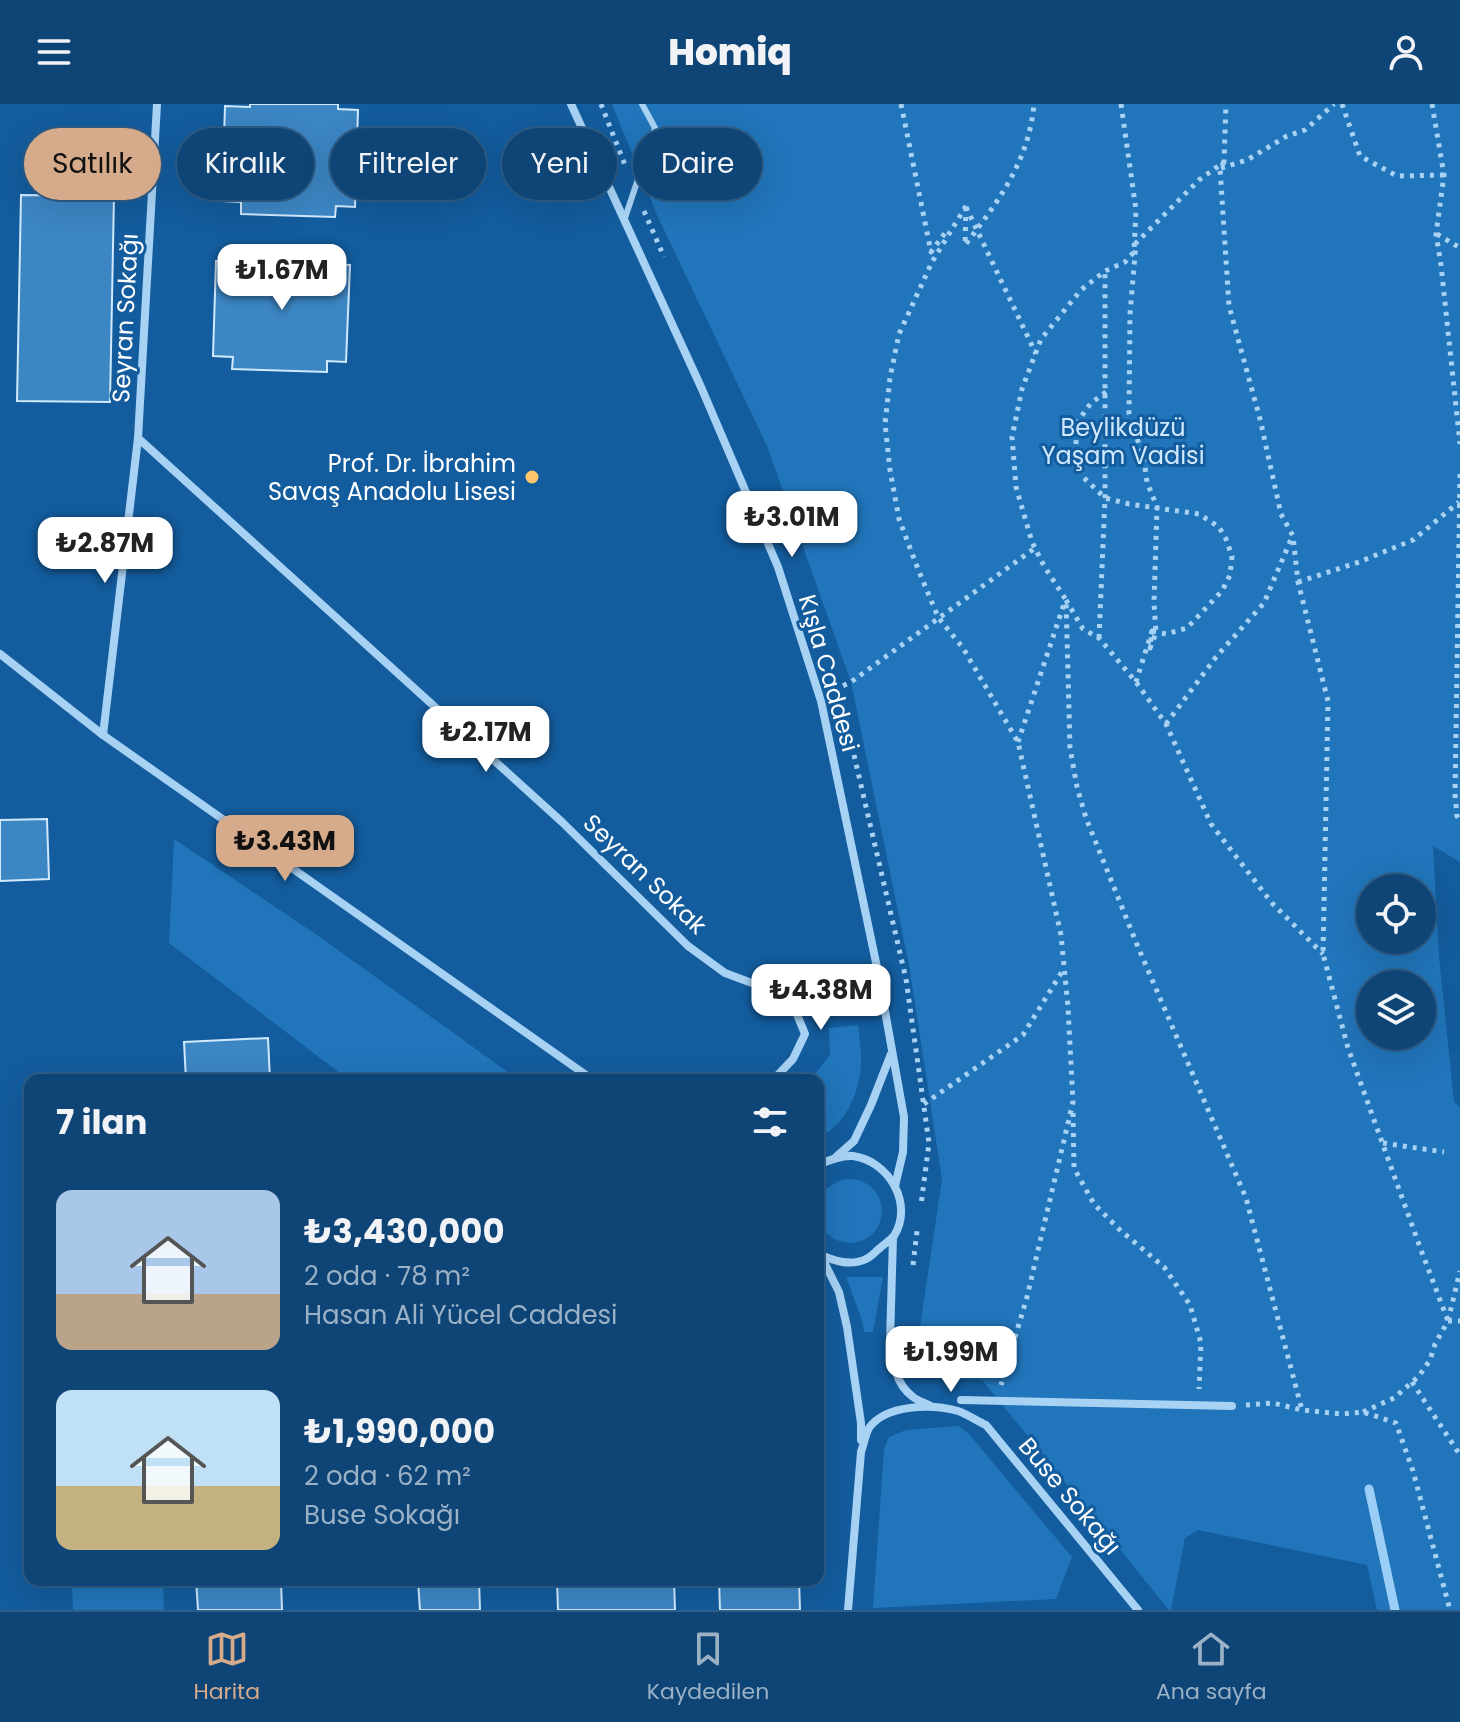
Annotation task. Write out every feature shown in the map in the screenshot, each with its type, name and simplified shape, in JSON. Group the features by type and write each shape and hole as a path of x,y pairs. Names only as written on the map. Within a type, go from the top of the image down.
{"street":[{"name":"Seyran Sokağı","path":"103,735 138,438 157,104"},
{"name":"Kışla Caddesi","path":"571,104 701,387 778,567 821,701 878,972 904,1117 903,1152 895,1186 901,1203 900,1220 893,1237 890,1342 901,1385 912,1397 931,1407"},
{"name":"Seyran Sokak","path":"138,438 562,822 688,946 725,973 771,990 818,986 878,972"},
{"path":"0,654 103,735 584,1074"},
{"path":"771,990 796,1012 805,1034 793,1059 779,1074"},
{"path":"835,1158 854,1141 891,1054"},
{"path":"824,1163 852,1156 870,1161 885,1171 895,1186"},
{"path":"824,1257 849,1263 866,1259 893,1237"},
{"path":"824,1264 839,1292 847,1327 861,1423 861,1452"},
{"path":"961,1400 1232,1406"},
{"name":"Buse Sokağı","path":"848,1610 861,1452 870,1426 880,1418 908,1407 931,1407 960,1411 986,1425 1138,1610"}],"lane":[{"path":"624,221 655,128 642,104"}],"path":[{"path":"901,104 931,252 966,206"},
{"path":"966,206 965,245 1002,197 1023,153 1034,104"},
{"path":"1121,104 1136,210 1130,314 1129,413 1144,460 1147,482 1157,507 1156,633 1150,648 1152,631"},
{"path":"1226,104 1224,162 1220,168 1229,306 1260,419 1281,514 1293,536 1298,582 1328,701 1323,954 1348,1048 1448,1321"},
{"path":"1220,168 1247,160 1287,136 1305,130 1334,104"},
{"path":"1342,104 1360,156 1397,176 1444,175"},
{"path":"1432,104 1444,175 1436,234 1460,444"},
{"path":"1224,162 1199,180 1136,243 1134,252 1125,262 1105,271 1081,290 1041,339 1022,389 1012,437 1016,487 1035,548 1044,566 1083,629 1099,638 1166,724 1211,824 1272,903 1323,954"},
{"path":"966,206 1036,354"},
{"path":"966,206 932,262 899,334 885,424 899,519 938,617 969,657 1018,742 1061,935 1073,1102 1074,1168 1094,1204 1164,1267 1190,1305 1201,1343 1199,1406"},
{"path":"1436,234 1460,248"},
{"path":"1099,638 1105,498 1105,271"},
{"path":"1106,392 1091,403 1078,421 1075,453 1082,476 1105,498 1199,514 1219,527 1232,556 1230,575 1222,591 1187,628 1166,634 1152,631"},
{"path":"1460,474 1455,794 1460,821"},
{"path":"1298,582 1413,540 1460,502"},
{"path":"1166,724 1216,657 1264,603 1293,536"},
{"path":"821,701 1035,548"},
{"path":"1018,742 1066,600"},
{"path":"1066,600 1070,748 1082,803 1138,947 1246,1198 1302,1410"},
{"path":"1136,682 1152,631"},
{"path":"904,1117 1023,1035 1064,969"},
{"path":"996,1401 1027,1297 1073,1102"},
{"path":"1383,1143 1444,1152"},
{"path":"1232,1406 1273,1403 1342,1414 1363,1412 1394,1398 1419,1376 1430,1360 1448,1321 1460,1271"},
{"path":"1448,1321 1460,1321"},
{"path":"1412,1382 1460,1455"},
{"path":"1363,1412 1396,1423 1413,1471 1450,1610"}],"green space":[{"name":"Beylikdüzü Yaşam Vadisi","path":"612,104 1460,104 1460,862 1433,846 1435,874 1356,874 1356,954 1436,954 1436,902 1454,1102 1460,1107 1460,1610 1377,1610 1367,1565 1198,1530 1185,1538 1169,1610 982,1380 933,1378 923,1363 919,1334 942,1179 909,965 851,682 767,446 651,200 762,200 762,128 633,128 633,156"},
{"path":"174,839 317,935 511,1074 341,1074 169,943"},
{"path":"858,1025 861,1069 845,1115 824,1134 824,1074 815,1074 830,1055 829,1028"},
{"path":"850,1179 868,1185 881,1205 881,1217 876,1229 862,1240 844,1242 824,1229 824,1193 838,1182"},
{"path":"846,1277 883,1277 873,1332 864,1332"},
{"path":"959,1426 1072,1557 1056,1599 873,1608 884,1449 889,1437 906,1430"},
{"path":"72,1586 163,1586 164,1610 73,1610"}],"building":[{"path":"250,104 338,104 338,109 358,110 357,128 330,128 330,200 355,200 355,207 336,206 335,217 241,214 241,202 222,201 314,200 314,128 224,128 225,106 250,107"},
{"path":"21,195 24,195 24,200 114,200 110,402 17,401"},
{"path":"241,252 330,255 330,264 350,265 346,362 327,361 327,372 232,369 233,357 213,356 216,261 241,262"},
{"path":"47,819 49,879 0,881 0,820"},
{"path":"268,1038 270,1074 186,1074 184,1042"},
{"path":"196,1586 281,1586 282,1610 198,1610"},
{"path":"418,1586 479,1586 480,1610 420,1610"},
{"path":"557,1586 674,1586 675,1610 558,1610"},
{"path":"719,1586 799,1586 800,1610 720,1610"}],"waterway":[{"path":"1369,1489 1395,1610"}],"place":[{"name":"Prof. Dr. İbrahim Savaş Anadolu Lisesi","path":"532,477"}]}
